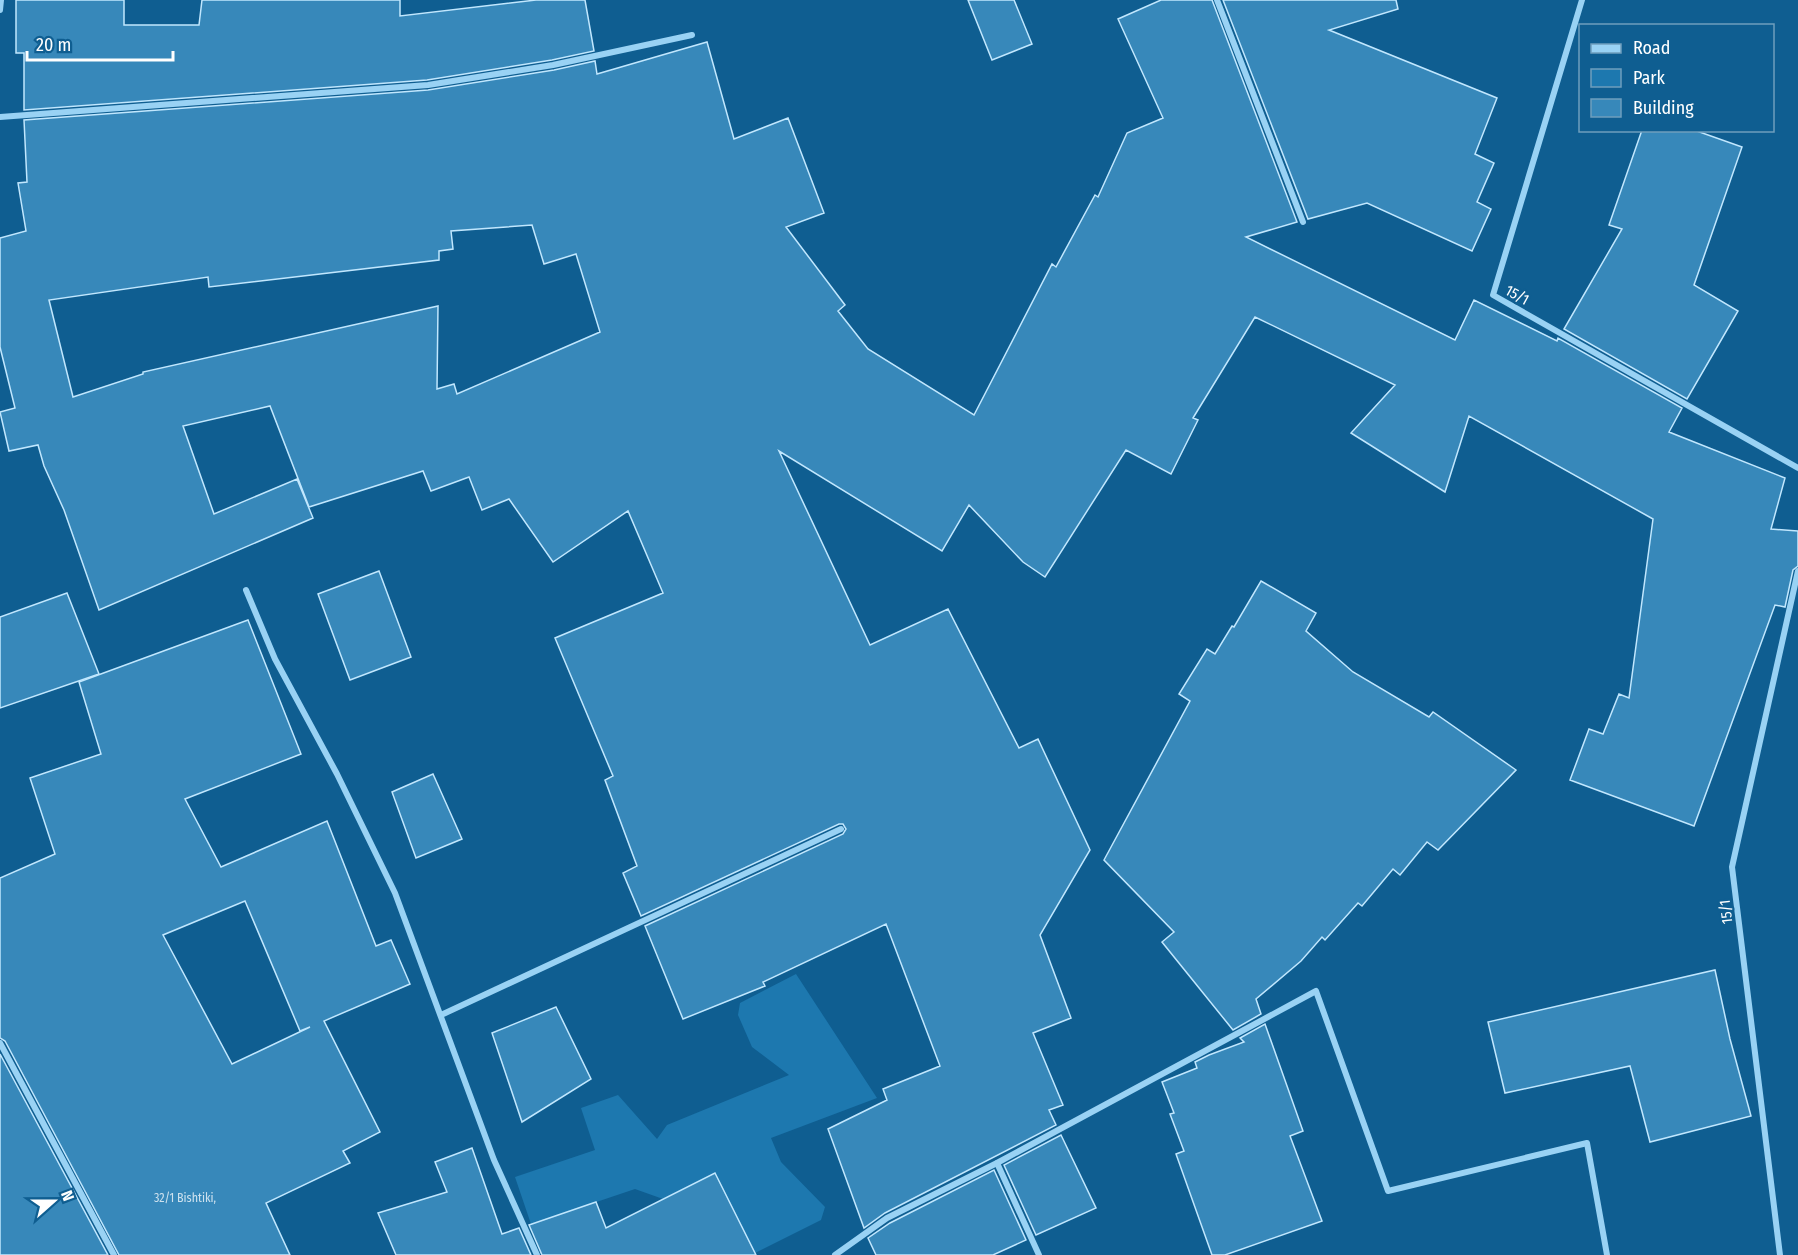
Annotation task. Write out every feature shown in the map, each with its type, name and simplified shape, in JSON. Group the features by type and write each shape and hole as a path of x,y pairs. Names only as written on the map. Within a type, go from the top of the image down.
{"street":[{"path":"0,10 1,0"},
{"path":"1217,0 1303,222"},
{"name":"15/1","path":"1582,0 1493,295 1798,468"},
{"path":"0,117 428,86 553,65 692,35"},
{"name":"15/1","path":"1780,1255 1732,867 1798,571"},
{"path":"246,590 275,659 337,774 395,894 494,1160 537,1255"},
{"path":"441,1015 841,829"},
{"path":"835,1255 887,1218 997,1163 1316,991 1388,1191 1587,1143 1607,1255"},
{"path":"0,1043 114,1255"},
{"path":"997,1163 1039,1255"}],"green space":[{"path":"796,974 877,1098 771,1138 781,1162 825,1207 821,1220 755,1253 715,1173 663,1199 635,1189 531,1224 515,1177 595,1150 581,1108 618,1095 657,1139 667,1125 789,1075 752,1047 738,1015 740,1003"}],"building":[{"path":"16,0 124,0 124,25 199,25 202,0 400,0 400,16 536,0 585,0 594,51 427,80 24,110 24,53 16,53"},
{"path":"968,0 1014,0 1032,44 992,60"},
{"path":"1161,0 1212,0 1297,222 1246,237 1455,340 1474,300 1557,341 1558,338 1682,408 1669,432 1785,478 1771,529 1798,531 1798,566 1793,570 1785,607 1775,605 1694,826 1570,780 1589,729 1603,734 1619,694 1629,698 1653,519 1469,416 1445,492 1351,433 1395,385 1255,317 1193,418 1198,420 1171,474 1126,450 1045,577 1023,562 969,505 942,551 779,451 870,645 948,609 1019,748 1038,739 1090,850 1040,935 1071,1018 1033,1033 1063,1105 1049,1110 1056,1125 885,1213 864,1228 828,1129 887,1100 883,1089 940,1066 886,924 763,982 765,986 683,1019 645,926 843,834 846,829 843,824 839,824 641,916 623,873 637,866 605,780 613,776 555,638 663,593 628,511 553,562 509,499 482,510 469,477 431,491 423,471 309,507 270,406 183,426 214,514 297,479 313,518 99,610 64,510 44,466 38,445 9,451 0,412 15,408 0,347 0,238 26,231 18,183 27,182 24,120 428,90 554,70 595,61 597,74 707,42 734,139 788,118 824,213 786,227 845,305 838,311 868,349 974,415 1052,264 1056,267 1095,195 1098,197 1127,133 1163,118 1118,19","holes":["532,225 544,264 576,254 600,332 457,394 454,384 437,389 438,306 143,372 143,374 73,397 49,300 208,277 209,287 439,260 439,251 453,249 451,231"]},
{"path":"1223,0 1396,0 1398,9 1329,30 1497,98 1475,154 1494,163 1477,202 1491,209 1472,251 1367,203 1308,219"},
{"path":"1641,132 1700,132 1742,147 1694,285 1738,311 1687,399 1564,329 1622,229 1609,225"},
{"path":"379,571 411,657 350,680 318,594"},
{"path":"1261,581 1316,613 1306,631 1353,672 1429,717 1433,712 1516,770 1438,850 1427,842 1400,875 1393,869 1362,906 1358,903 1325,940 1322,937 1301,961 1256,999 1261,1014 1233,1030 1162,942 1174,932 1104,860 1190,701 1179,694 1207,649 1215,654"},
{"path":"67,593 99,674 0,708 0,617"},
{"path":"248,620 301,754 185,799 221,867 327,821 376,946 391,940 410,984 324,1021 380,1132 343,1151 350,1163 266,1203 290,1255 119,1255 5,1041 0,1038 0,878 55,854 30,778 101,754 79,682","holes":["245,901 300,1031 310,1027 232,1064 163,935"]},
{"path":"433,774 462,839 416,858 392,792"},
{"path":"1715,970 1730,1039 1751,1116 1650,1142 1630,1066 1505,1093 1488,1022"},
{"path":"556,1007 591,1079 522,1122 492,1033"},
{"path":"1265,1024 1303,1131 1290,1136 1322,1221 1225,1255 1212,1255 1176,1154 1184,1151 1170,1114 1174,1113 1162,1082 1197,1068 1195,1062 1209,1055 1244,1042 1240,1038"},
{"path":"0,1054 108,1255 0,1255"},
{"path":"1061,1135 1096,1208 1036,1235 1004,1165"},
{"path":"472,1148 502,1234 519,1228 531,1255 396,1255 378,1213 447,1192 435,1162"},
{"path":"994,1170 1026,1240 993,1255 876,1255 868,1238 890,1223"},
{"path":"715,1173 756,1255 542,1255 529,1225 596,1202 606,1228"}]}
